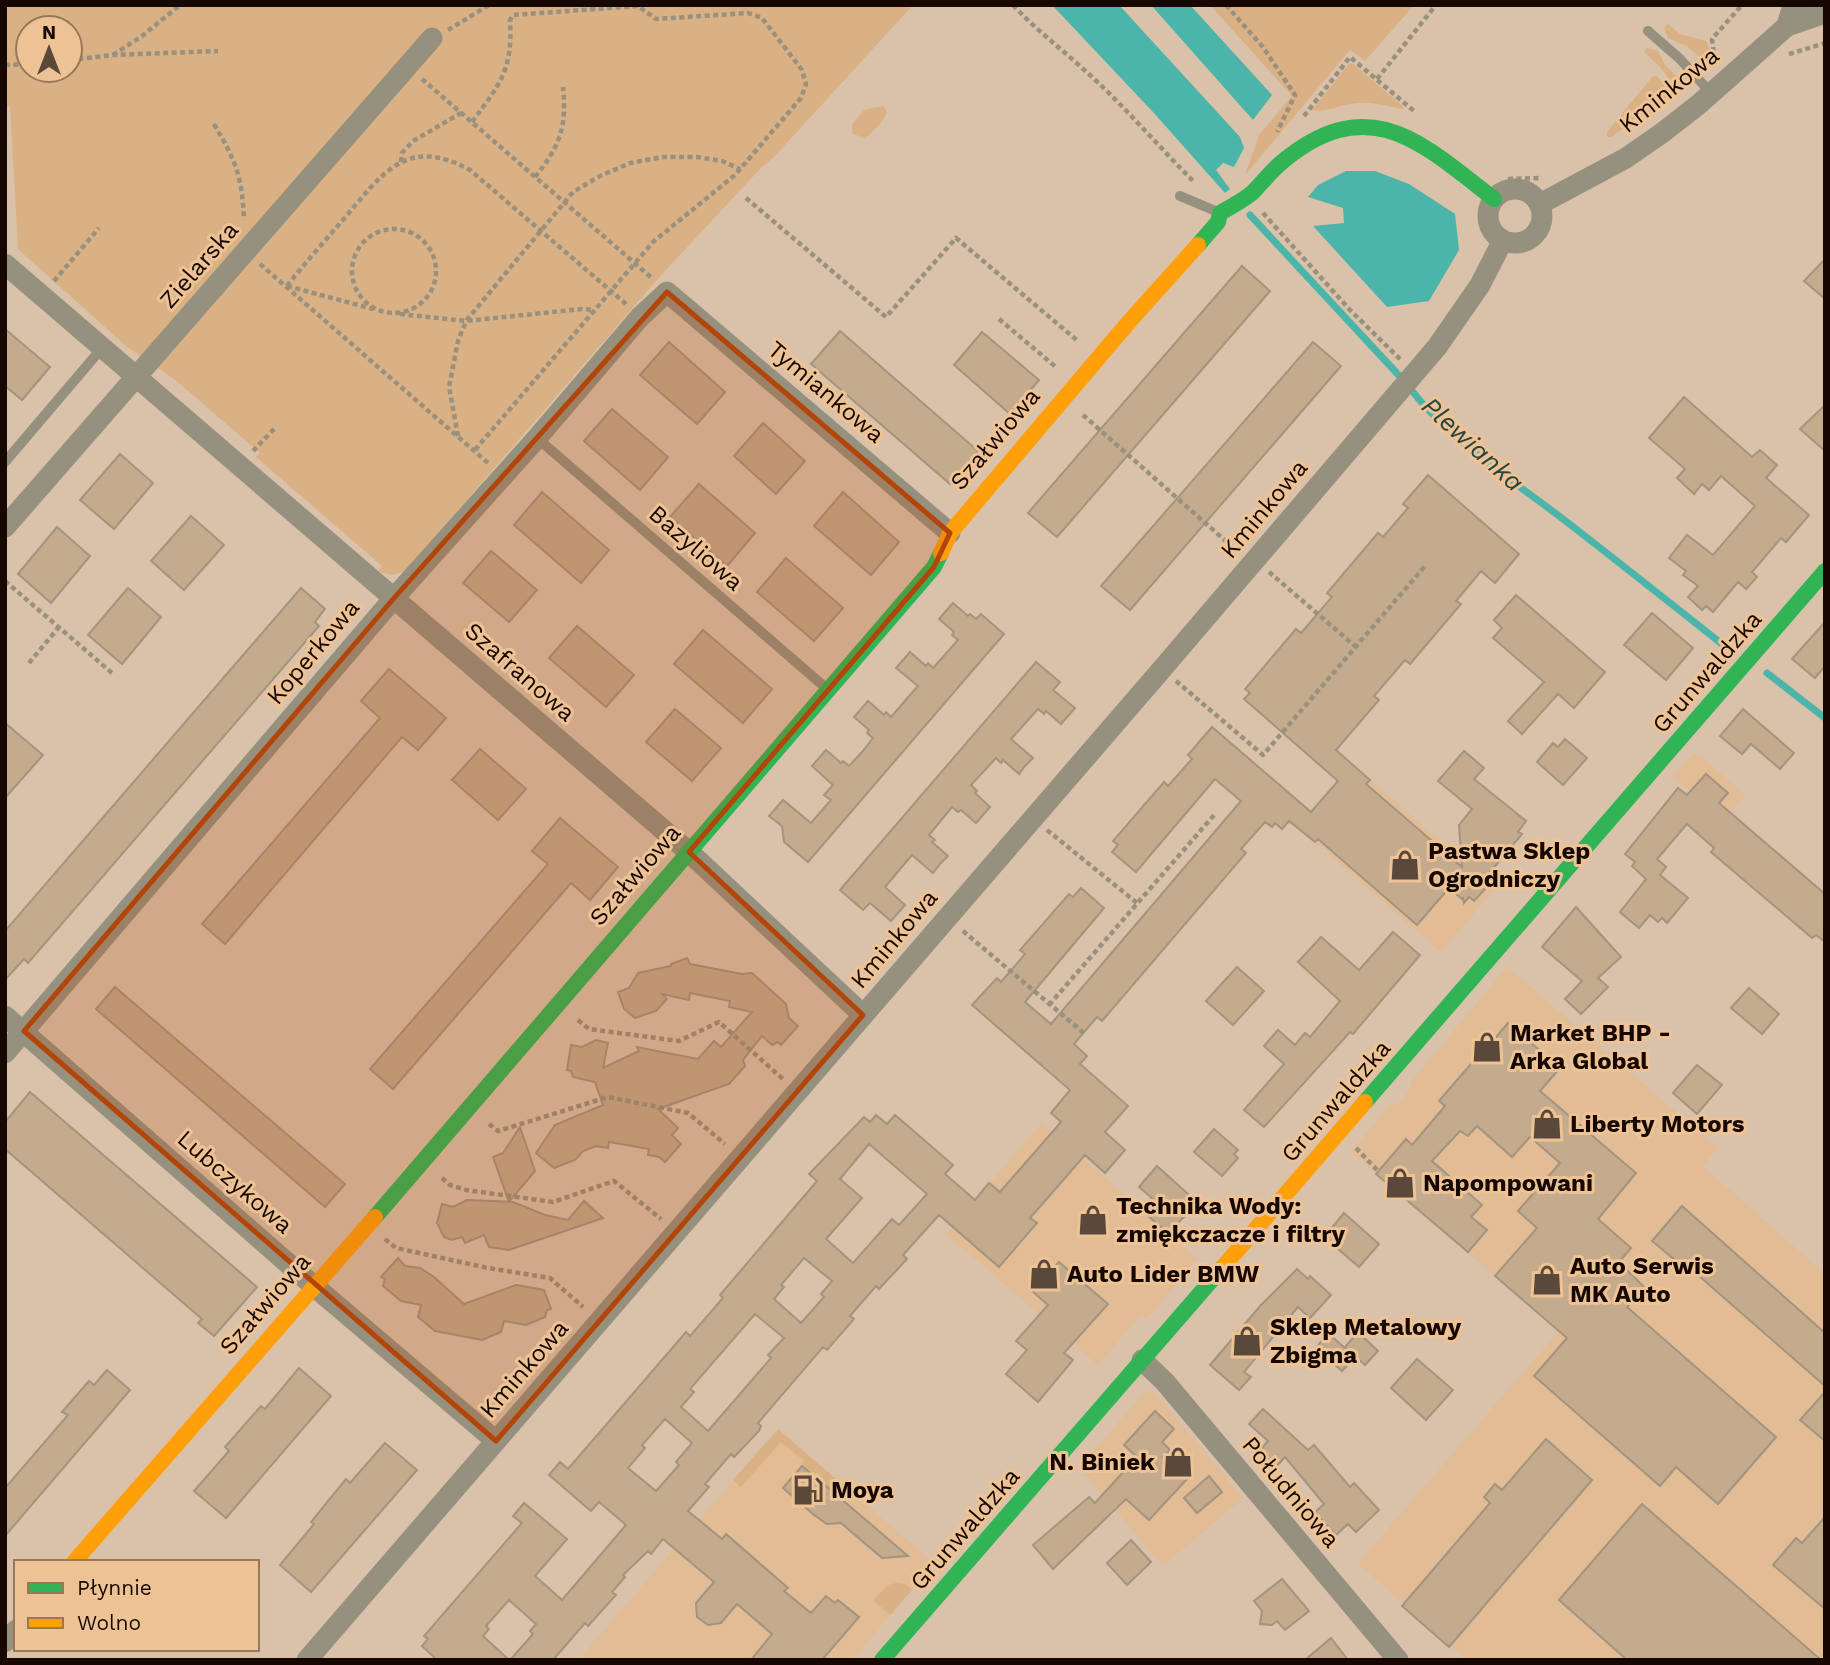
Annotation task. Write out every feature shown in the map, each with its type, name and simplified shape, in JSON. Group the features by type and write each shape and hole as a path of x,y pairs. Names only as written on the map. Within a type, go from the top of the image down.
{"street":[{"path":"1787,26 1791,12 1799,5"},
{"path":"1787,26 1814,19 1825,13"},
{"name":"Kminkowa","path":"1540,204 1626,158 1662,133 1787,26"},
{"name":"Zielarska","path":"5,527 432,37"},
{"path":"1220,213 1246,198 1282,162 1314,138 1351,125 1368,124 1402,133 1496,189 1518,189 1534,197 1542,211 1540,226 1531,237 1517,242 1503,240 1490,226 1488,217 1496,189"},
{"name":"Szałwiowa","path":"76,1560 368,1226 934,566 950,533 1098,358 1218,222 1220,213"},
{"name":"Kminkowa","path":"307,1660 1162,669 1246,556 1437,347 1480,285 1503,240"},
{"name":"Szafranowa","path":"5,264 689,852 863,1015"},
{"name":"Koperkowa","path":"5,1053 394,598 537,438 640,317 667,292"},
{"name":"Tymiankowa","path":"667,292 950,533"},
{"name":"Grunwaldzka","path":"882,1660 1825,571"},
{"name":"Lubczykowa","path":"5,1016 496,1441"},
{"name":"Południowa","path":"1142,1360 1165,1382 1398,1660"}],"lane":[{"path":"1648,31 1711,93"},
{"path":"1180,196 1220,213"},
{"path":"5,462 102,348"},
{"name":"Bazyliowa","path":"537,438 828,689"}],"path":[{"path":"113,55 142,36 180,5"},
{"path":"432,37 489,5"},
{"path":"1013,5 1037,31 1081,66 1107,92 1210,198 1220,213"},
{"path":"1226,5 1263,47 1296,95 1275,136"},
{"path":"1377,79 1436,5"},
{"path":"1642,121 1672,90 1684,86 1711,60 1714,54 1712,39 1742,5"},
{"path":"472,122 494,92 509,63 510,20 513,15 638,6 656,19 748,13 762,18 802,70 806,84 801,98 740,169 653,242 474,451"},
{"path":"84,58 218,51"},
{"path":"1298,126 1308,108 1350,57 1411,108 1416,117 1407,115"},
{"path":"406,65 667,292"},
{"path":"535,177 550,158 562,134 565,109 563,87"},
{"path":"401,162 402,153 413,141 461,113"},
{"path":"214,124 236,164 243,190 245,252 502,476"},
{"path":"287,286 386,170 401,162 433,157 470,170 640,317"},
{"path":"458,436 449,387 458,341 466,321 573,192 630,163 663,157 697,157 722,161 740,169"},
{"path":"1496,189 1546,178"},
{"path":"746,198 886,317 956,238 1098,358"},
{"path":"1246,198 1257,206 1390,351 1405,363"},
{"path":"43,296 99,228"},
{"path":"380,311 361,297 354,284 352,270 355,256 362,244 373,235 387,230 401,230 415,235 426,244 433,256 435,278 427,297 416,307 403,312 388,313"},
{"path":"287,286 388,313 466,321 594,310"},
{"path":"999,319 1076,384"},
{"path":"1082,414 1356,647"},
{"path":"240,467 274,429"},
{"path":"1162,669 1263,755 1425,566"},
{"path":"5,581 112,673"},
{"path":"29,663 59,627"},
{"path":"1049,1005 1214,814"},
{"path":"1033,818 1137,903"},
{"path":"946,917 1085,1034"},
{"path":"558,1005 589,1029 679,1041 719,1022 797,1091"},
{"path":"470,1107 498,1131 608,1097 688,1113 740,1158"},
{"path":"1350,1143 1373,1163 1378,1171"},
{"path":"423,1161 450,1185 466,1191 553,1202 614,1181 676,1231"},
{"path":"368,1226 396,1248 550,1278 600,1322"}],"highlighted area":[{"path":"667,292 950,533 934,567 689,852 863,1015 496,1441 24,1031 394,598"}],"shaded area":[{"path":"5,5 913,5 663,273 407,569 393,574 379,571 382,566 256,457 260,453 174,379 126,346 18,249 10,106 5,106"},
{"path":"1210,5 1414,5 1365,61 1350,50 1245,175 1259,135 1292,96"},
{"path":"1668,24 1680,34 1706,41 1711,52 1706,59 1687,46 1668,38 1664,28"},
{"path":"1647,48 1658,51 1665,65 1683,82 1679,85 1673,84 1644,52"},
{"path":"1352,63 1403,106 1402,109 1363,103 1312,110"},
{"path":"1653,76 1657,76 1666,87 1641,116 1611,137 1607,137 1607,132"},
{"path":"883,106 887,112 881,123 865,139 852,133 852,125 864,110"},
{"path":"1693,754 1700,755 1745,795 1723,820 1673,777"},
{"name":"Pastwa Sklep Ogrodniczy","path":"1352,764 1495,889 1441,952 1297,827"},
{"path":"1507,967 1718,1148 1703,1166 1825,1274 1825,1660 1460,1660 1463,1656 1358,1563 1559,1331 1351,1152 1392,1103 1396,1106 1410,1090 1411,1082"},
{"path":"1042,1123 1198,1259 1147,1319 1141,1315 1098,1365 946,1234"},
{"name":"N. Biniek","path":"1145,1392 1155,1393 1243,1498 1163,1566 1079,1467"},
{"path":"778,1429 935,1564 852,1660 578,1660"},
{"path":"778,1429 844,1486 836,1495 802,1466 804,1461 781,1442 741,1487 733,1480"},
{"path":"905,1584 912,1590 890,1615 873,1600 888,1585"}],"water":[{"path":"1052,5 1119,5 1240,137 1244,148 1234,167 1223,163 1216,170 1230,189 1225,193"},
{"path":"1151,5 1190,5 1272,95 1253,120"},
{"path":"1346,171 1375,171 1409,184 1455,214 1459,250 1429,301 1387,307 1313,226 1344,223 1343,208 1308,197 1318,185"}],"building":[{"path":"1825,259 1825,299 1804,281"},
{"path":"1242,266 1270,291 1057,537 1028,513"},
{"path":"5,329 50,367 22,400 5,386"},
{"path":"840,331 978,451 950,484 811,364"},
{"path":"982,332 1039,380 1010,414 954,365"},
{"path":"669,342 725,392 697,424 640,375"},
{"path":"1313,342 1341,366 1130,610 1101,586"},
{"path":"1684,397 1752,457 1760,450 1777,465 1766,478 1809,515 1786,542 1781,538 1752,572 1757,577 1746,589 1738,582 1713,612 1706,606 1702,610 1688,597 1698,586 1683,575 1686,571 1669,558 1687,535 1713,555 1755,506 1721,476 1709,490 1702,484 1694,494 1677,478 1685,469 1649,438"},
{"path":"1825,405 1825,451 1800,429"},
{"path":"612,409 668,457 640,490 584,441"},
{"path":"763,423 805,461 776,494 734,456"},
{"path":"120,454 153,483 114,529 80,500"},
{"path":"1428,475 1519,554 1495,583 1481,571 1456,601 1461,604 1410,664 1405,660 1374,696 1379,700 1336,750 1370,780 1366,784 1462,867 1459,825 1472,809 1438,781 1464,751 1484,768 1474,779 1526,821 1518,832 1522,834 1481,883 1486,888 1474,901 1469,897 1464,903 1463,898 1449,888 1417,925 1318,839 1315,842 1289,821 1282,829 1275,823 1272,827 1265,822 1241,849 1246,853 1102,1021 1097,1017 1074,1044 1087,1056 1080,1064 1128,1106 1105,1132 1125,1150 1105,1173 1085,1155 1030,1218 1037,1223 999,1267 939,1215 903,1255 907,1259 879,1289 876,1286 850,1316 854,1319 827,1350 823,1347 758,1423 761,1426 759,1431 734,1457 731,1454 705,1484 709,1487 688,1511 722,1539 726,1534 788,1588 784,1591 811,1613 826,1596 835,1603 838,1600 859,1617 822,1660 751,1660 772,1634 737,1604 721,1623 708,1625 697,1617 696,1603 714,1582 663,1539 651,1554 648,1551 623,1575 625,1577 612,1592 616,1595 588,1626 585,1623 553,1660 510,1660 533,1634 530,1631 536,1624 509,1600 486,1626 489,1629 483,1636 509,1660 437,1660 422,1646 428,1639 424,1636 522,1523 513,1516 524,1503 567,1539 535,1576 562,1600 626,1525 599,1502 591,1511 549,1475 560,1462 568,1469 686,1332 690,1336 723,1298 720,1295 817,1181 809,1174 864,1117 870,1122 876,1115 887,1124 895,1115 953,1165 945,1174 975,1200 989,1183 1000,1192 1061,1122 1051,1113 1070,1090 972,1005 997,978 1001,982 1025,954 1020,950 1069,894 1073,897 1081,888 1104,908 1025,1002 1051,1024 1241,801 1215,779 1136,872 1112,852 1118,845 1113,841 1164,782 1168,786 1192,759 1188,755 1212,727 1311,812 1338,781 1244,699 1250,693 1245,689 1296,629 1301,633 1332,597 1327,593 1378,533 1383,537 1408,508 1403,504","holes":["869,1144 927,1194 899,1225 892,1219 853,1263 826,1239 862,1198 840,1179","804,1258 832,1281 821,1294 824,1297 801,1323 774,1299 784,1287 781,1285","755,1314 784,1338 768,1355 771,1358 708,1431 681,1407 694,1392 690,1389","665,1419 692,1443 676,1462 679,1465 656,1491 628,1468 645,1448 642,1445"]},
{"path":"699,484 755,533 727,566 670,517"},
{"path":"542,492 609,550 581,583 514,525"},
{"path":"843,492 899,542 871,575 814,526"},
{"path":"191,516 224,545 184,590 151,561"},
{"path":"57,527 90,556 51,603 18,574"},
{"path":"491,551 537,590 509,622 463,583"},
{"path":"786,558 843,608 814,641 757,592"},
{"path":"128,588 161,617 122,664 88,635"},
{"path":"301,588 325,609 315,622 319,626 28,963 24,959 5,980 5,931"},
{"path":"1516,595 1605,672 1574,708 1558,694 1522,734 1508,721 1544,682 1493,638 1502,628 1494,620"},
{"path":"953,603 968,616 970,614 976,619 981,614 1004,634 808,862 784,842 782,826 769,816 783,800 811,823 831,800 824,795 833,785 812,766 826,750 841,763 843,761 849,766 862,752 873,738 867,733 869,730 854,717 868,701 884,715 886,712 891,717 918,686 896,668 910,652 926,666 928,663 933,668 958,640 952,635 954,632 939,619"},
{"path":"1652,613 1693,648 1666,680 1624,645"},
{"path":"1825,622 1825,666 1815,678 1792,659"},
{"path":"577,626 634,675 606,707 549,658"},
{"path":"703,630 772,689 743,723 674,664"},
{"path":"1036,662 1060,682 1053,690 1075,708 1061,724 1046,711 1044,714 1038,709 1011,739 1033,758 1019,774 1003,760 1001,763 996,758 971,785 977,791 975,793 990,807 976,823 961,810 958,812 952,807 929,835 935,840 932,842 948,856 933,873 912,855 885,887 905,905 891,921 870,903 863,910 840,890"},
{"path":"389,669 446,718 418,750 402,737 225,944 202,924 380,718 361,701"},
{"path":"675,709 721,748 692,781 646,742"},
{"path":"1743,709 1794,753 1780,769 1751,744 1742,754 1720,736"},
{"path":"5,723 43,755 5,798"},
{"path":"1565,739 1587,758 1563,785 1537,762 1553,743 1558,747"},
{"path":"480,749 526,789 498,820 452,780"},
{"path":"1706,774 1728,793 1719,803 1825,894 1825,942 1816,935 1812,938 1711,852 1714,848 1687,824 1657,859 1666,867 1660,875 1688,898 1667,923 1662,918 1658,922 1650,915 1639,928 1620,912 1646,879 1632,866 1635,862 1625,854 1678,788 1687,795"},
{"path":"560,818 618,867 590,900 571,883 393,1089 370,1069 548,864 532,851"},
{"path":"1576,907 1621,957 1598,978 1608,987 1581,1014 1565,999 1582,981 1542,947"},
{"path":"1393,932 1420,955 1353,1034 1350,1032 1264,1127 1244,1110 1284,1064 1264,1046 1278,1030 1295,1045 1305,1033 1310,1037 1340,1001 1298,962 1321,937 1359,970"},
{"path":"687,958 690,964 742,974 752,973 786,1004 789,1018 798,1026 781,1045 778,1042 772,1045 762,1036 743,1060 745,1066 729,1084 658,1109 678,1128 672,1135 681,1144 665,1162 659,1157 648,1155 649,1149 609,1142 608,1148 596,1146 583,1151 575,1160 554,1168 536,1153 555,1125 603,1105 595,1082 573,1077 571,1071 567,1070 571,1045 582,1047 596,1040 608,1043 603,1068 639,1051 637,1047 698,1059 714,1041 721,1047 752,1012 729,1007 730,1001 690,993 689,1000 662,994 667,999 656,1011 635,1018 624,1009 618,992 629,988 638,973 671,966"},
{"path":"1237,967 1264,991 1233,1025 1206,1001"},
{"path":"115,987 345,1184 325,1207 96,1009"},
{"path":"1749,988 1779,1014 1762,1034 1731,1008"},
{"path":"1508,1023 1560,1068 1540,1091 1636,1173 1598,1219 1631,1248 1619,1262 1644,1287 1627,1307 1776,1437 1718,1504 1676,1467 1660,1486 1534,1376 1567,1338 1495,1276 1537,1228 1518,1211 1560,1163 1530,1137 1512,1157 1477,1126 1468,1136 1460,1131 1432,1161 1482,1205 1471,1217 1487,1230 1468,1252 1376,1174 1406,1139 1412,1145 1445,1106 1439,1101 1477,1057 1473,1054 1486,1038 1491,1043"},
{"path":"1697,1065 1722,1085 1697,1114 1673,1093"},
{"path":"30,1092 257,1287 214,1336 198,1323 202,1319 5,1149 5,1122"},
{"path":"520,1127 535,1171 509,1202 493,1157 503,1153"},
{"path":"1214,1129 1238,1150 1234,1154 1238,1158 1222,1176 1194,1152"},
{"path":"1157,1166 1198,1203 1168,1233 1141,1210 1152,1198 1139,1187"},
{"path":"467,1200 513,1202 545,1215 568,1220 584,1201 603,1218 509,1250 489,1247 484,1235 465,1243 462,1237 452,1240 444,1237 437,1223 442,1204 453,1207"},
{"path":"1682,1206 1825,1333 1825,1386 1683,1262 1681,1265 1652,1241"},
{"path":"1344,1213 1379,1244 1359,1267 1324,1237"},
{"path":"398,1258 405,1266 420,1268 434,1277 464,1304 516,1285 544,1290 551,1309 547,1310 545,1317 526,1325 504,1321 501,1332 482,1340 435,1331 418,1317 421,1305 401,1301 383,1286 385,1279 381,1277"},
{"path":"1059,1262 1108,1304 1064,1353 1073,1360 1038,1402 1006,1374 1027,1350 1016,1341 1048,1305 1033,1292"},
{"path":"1297,1269 1308,1279 1310,1276 1331,1295 1310,1318 1298,1307 1244,1372 1251,1377 1239,1390 1210,1365 1261,1305"},
{"path":"1358,1332 1378,1351 1365,1365 1345,1347"},
{"path":"1328,1333 1355,1357 1342,1371 1316,1348"},
{"path":"1417,1359 1453,1390 1426,1420 1391,1388"},
{"path":"299,1368 331,1396 226,1518 194,1491 229,1451 225,1447 261,1406 265,1409"},
{"path":"107,1370 130,1390 5,1536 5,1488 68,1415 62,1412 89,1381 94,1385"},
{"path":"1825,1392 1825,1441 1800,1420"},
{"path":"1263,1409 1308,1450 1314,1445 1350,1487 1354,1483 1379,1510 1356,1532 1348,1524 1336,1535 1315,1512 1324,1504 1285,1457 1276,1467 1259,1451 1268,1441 1249,1424"},
{"path":"1155,1411 1174,1429 1162,1442 1170,1450 1163,1457 1187,1479 1149,1520 1126,1499 1053,1569 1033,1545 1089,1497 1095,1503 1137,1457 1124,1445"},
{"path":"1546,1439 1592,1480 1449,1647 1402,1606 1490,1503 1484,1497 1495,1484 1502,1490"},
{"path":"385,1443 417,1470 311,1592 280,1565 346,1479 350,1483"},
{"path":"802,1466 908,1556 882,1558 841,1523 827,1524 814,1515 783,1488"},
{"path":"1209,1476 1222,1492 1197,1513 1184,1498"},
{"path":"1642,1504 1821,1660 1627,1660 1559,1600"},
{"path":"1825,1517 1825,1609 1773,1565 1796,1538 1802,1543"},
{"path":"1131,1540 1151,1562 1127,1585 1107,1563"},
{"path":"1282,1579 1309,1611 1285,1630 1277,1621 1272,1625 1260,1624 1262,1611 1254,1601"},
{"path":"1331,1638 1348,1660 1305,1660"}],"waterway":[{"name":"Plewianka","path":"1250,215 1459,440 1722,644"},
{"name":"Plewianka","path":"1767,673 1825,718"}],"traffic: fast":[{"path":"1198,245 1218,222 1220,213 1252,193 1282,162 1313,141 1342,129 1368,127 1393,132 1418,143 1494,199"},
{"path":"375,1217 934,567 941,553"},
{"path":"1365,1102 1825,571"},
{"path":"882,1660 1223,1267"}],"traffic: slow":[{"path":"941,553 950,533 1128,323 1198,245"},
{"path":"1223,1267 1365,1102"},
{"path":"76,1560 375,1217"}],"place":[{"name":"Pastwa Sklep Ogrodniczy","path":"1405,865"},
{"name":"Market BHP - Arka Global","path":"1487,1047"},
{"name":"Liberty Motors","path":"1547,1124"},
{"name":"Napompowani","path":"1400,1183"},
{"name":"Technika Wody: zmiękczacze i filtry","path":"1093,1220"},
{"name":"Auto Lider BMW","path":"1044,1274"},
{"name":"Auto Serwis MK Auto","path":"1547,1280"},
{"name":"Sklep Metalowy Zbigma","path":"1247,1341"},
{"name":"N. Biniek","path":"1178,1462"},
{"name":"Moya","path":"808,1490"}]}
